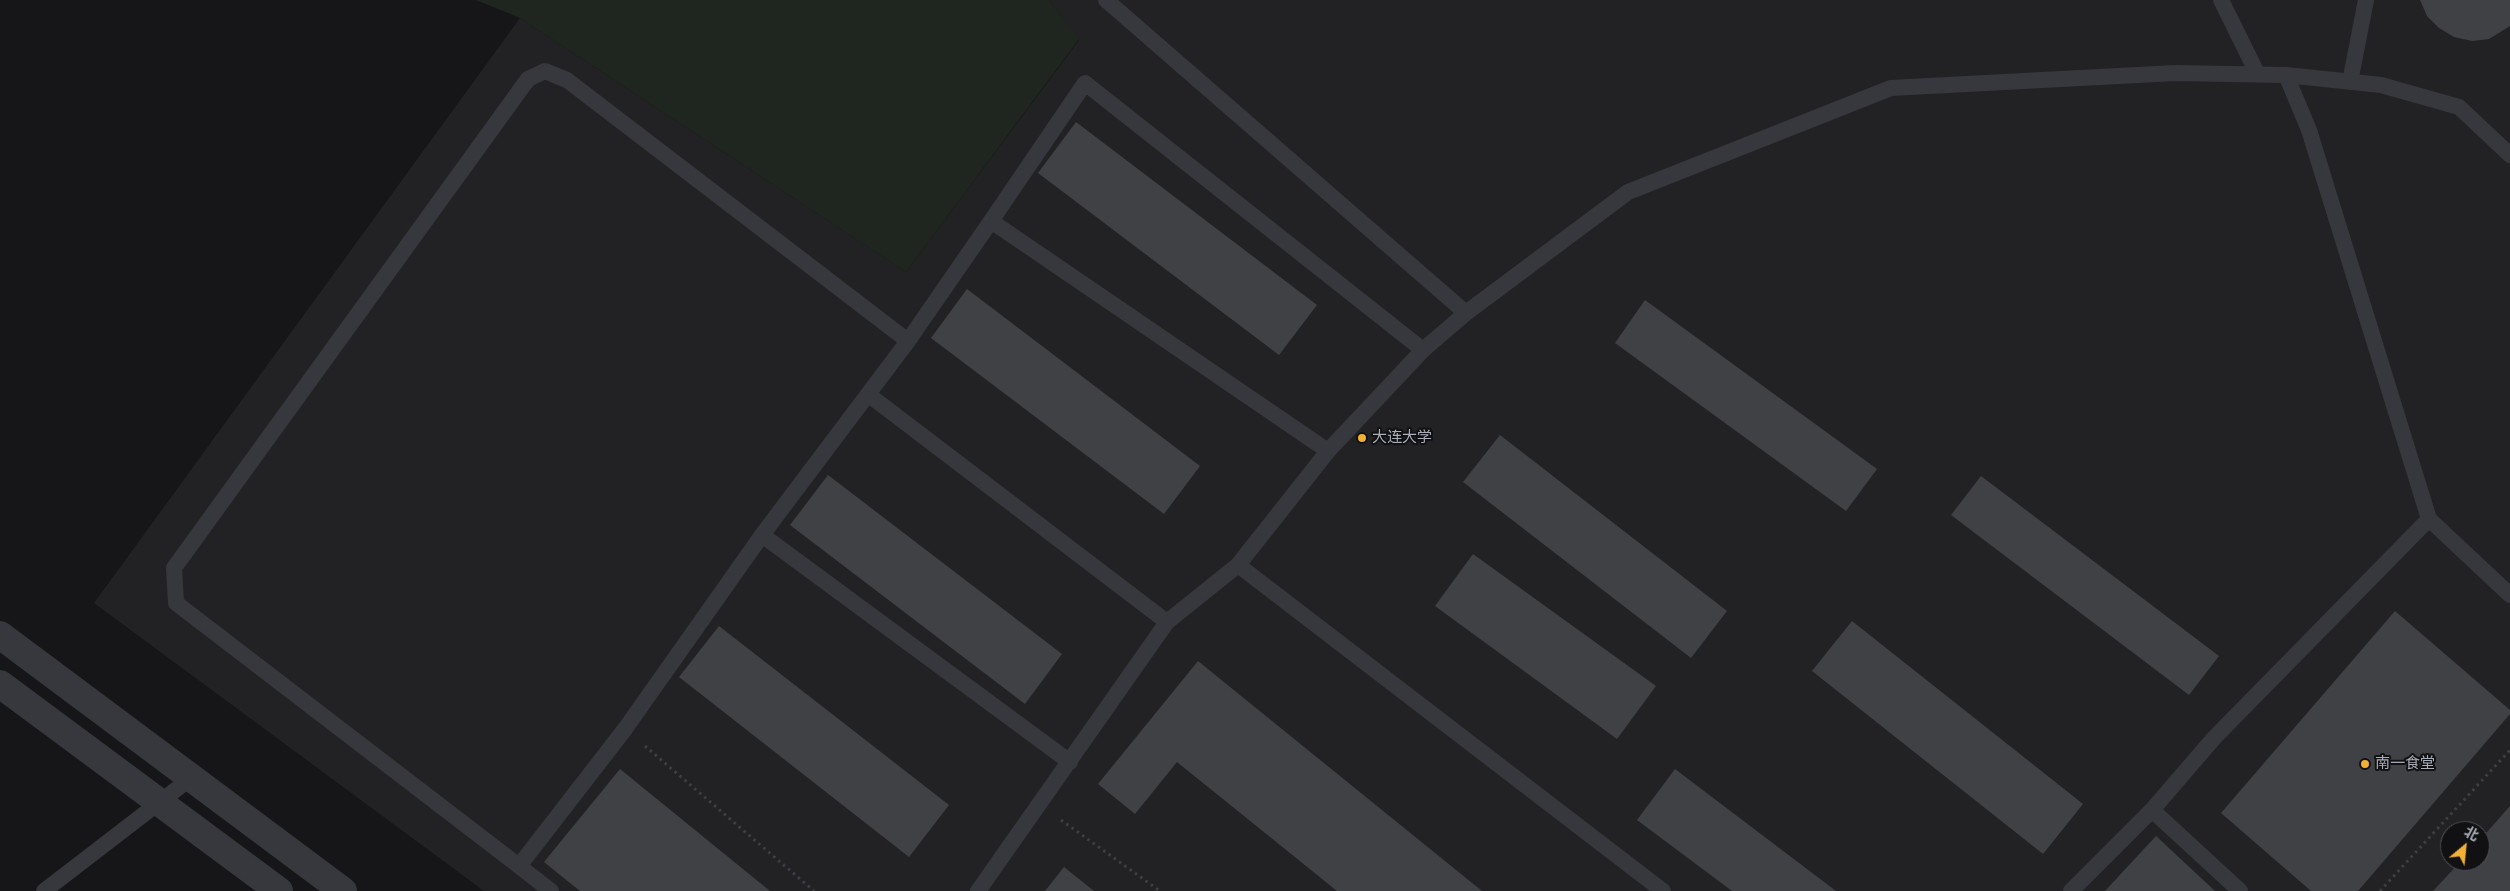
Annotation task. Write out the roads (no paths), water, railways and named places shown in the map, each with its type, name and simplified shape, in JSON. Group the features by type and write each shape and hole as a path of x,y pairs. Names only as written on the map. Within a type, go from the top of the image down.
{"street":[{"path":"0,635 343,891"},
{"path":"0,684 279,891"}],"lane":[{"path":"1106,0 1466,312"},
{"path":"2221,0 2257,74"},
{"path":"2350,82 2366,0"},
{"path":"551,891 176,603 174,568 528,80 545,71 567,80 908,341"},
{"path":"978,891 1040,806 1167,622 1238,565 1328,451 1423,350 1466,312 1628,192 1891,88 2175,73 2286,75 2381,85 2459,107 2510,155"},
{"path":"2286,75 2308,130 2429,520 2510,594"},
{"path":"519,866 626,729 762,535 869,395 1085,83 1423,350"},
{"path":"991,221 1328,451"},
{"path":"869,395 1167,622"},
{"path":"2071,891 2152,810 2214,738 2429,520"},
{"path":"762,535 1070,762"},
{"path":"1238,565 1663,891"},
{"path":"44,891 191,778"},
{"path":"2152,810 2240,891"}],"place":[{"name":"大连大学","path":"1362,438"},
{"name":"南一食堂","path":"2365,764"}]}
